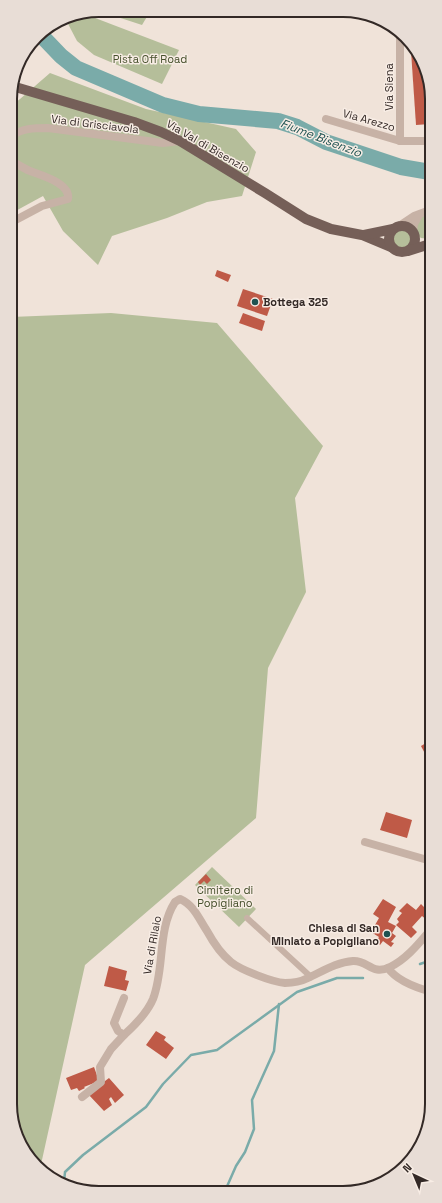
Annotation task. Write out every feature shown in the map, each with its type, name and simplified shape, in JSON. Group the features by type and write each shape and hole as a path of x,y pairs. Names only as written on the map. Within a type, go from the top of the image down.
{"main road":[{"name":"Via Val di Bisenzio","path":"18,88 134,122 162,132 180,141 265,192 306,219 331,229 362,235"},
{"path":"362,235 405,226 411,229 420,240 425,240"},
{"path":"393,248 389,241 390,234 396,228"},
{"path":"408,251 415,242 414,234"},
{"path":"362,235 378,240 401,252 425,246"}],"street":[{"name":"Via Siena","path":"400,141 402,42"},
{"name":"Via Arezzo","path":"326,119 400,141 425,141"},
{"name":"Via di Grisciavola","path":"17,133 26,129 48,128 163,143 180,141"},
{"path":"17,165 53,180 66,190 69,195 68,199 42,206 17,219"},
{"path":"396,228 408,219 425,212"},
{"path":"414,234 414,224 421,213"},
{"path":"365,842 425,859"},
{"name":"Via di Rilaio","path":"82,1097 101,1082 100,1067 112,1049 124,1035 134,1027 153,1000 157,986 168,916 175,902 180,899 192,908 219,949 231,962 239,967 266,978 285,983 302,980 311,977 331,966 354,960 373,969 382,971 388,968"},
{"path":"247,918 311,977"},
{"path":"425,936 400,961 388,968 393,975 425,990"},
{"path":"124,998 114,1023 118,1031 124,1035"}],"green space":[{"name":"Pista Off Road","path":"94,17 179,50 162,84 94,55 77,41 67,23"},
{"path":"117,17 147,17 142,25"},
{"path":"50,73 146,109 236,129 256,152 242,196 207,202 167,218 112,236 98,265 63,231 43,196 17,210 17,101"},
{"path":"425,215 425,238 421,238 416,234 417,220"},
{"path":"402,227 411,230 414,239 411,248 402,251 393,248 390,239 393,230"},
{"path":"111,313 217,323 323,446 295,498 306,592 268,668 256,818 85,965 41,1162 34,1154 23,1136 17,1104 17,317"},
{"name":"Cimitero di Popigliano","path":"212,867 256,909 239,927 195,885"}],"building":[{"path":"411,54 421,72 425,99 425,124 416,125"},
{"path":"217,270 231,275 228,282 215,276"},
{"name":"Bottega 325","path":"243,289 273,299 267,316 237,306"},
{"path":"243,313 265,321 262,331 239,323"},
{"path":"425,744 425,754 421,746"},
{"path":"386,812 412,820 407,838 380,830"},
{"path":"206,874 211,880 207,884 204,881 200,885 198,882"},
{"path":"383,899 396,907 388,922 396,926 392,933 396,936 391,942 394,943 391,947 383,941 380,945 376,941 379,937 371,932 379,918 373,914"},
{"path":"407,903 416,910 421,904 425,908 425,918 422,916 412,927 417,932 411,938 396,925 399,922 397,919 402,913 399,911"},
{"path":"109,966 127,971 125,980 129,981 126,991 104,986"},
{"path":"156,1031 166,1037 164,1040 174,1048 166,1059 146,1045"},
{"path":"94,1067 99,1081 84,1087 85,1088 79,1091 77,1088 71,1090 66,1078"},
{"path":"109,1078 124,1095 115,1103 111,1097 109,1099 112,1105 104,1111 88,1094"}],"waterway":[{"name":"Fiume Bisenzio","path":"44,38 61,56 76,68 163,105 199,114 278,121 297,127 326,142 401,167 425,171"},
{"path":"420,964 425,962"},
{"path":"64,1179 65,1172 83,1155 146,1107 163,1084 191,1055 217,1050 297,992 337,978 363,978"},
{"path":"227,1186 236,1166 245,1152 254,1129 252,1100 274,1051 279,1004"}],"place":[{"name":"Bottega 325","path":"255,302"},
{"name":"Chiesa di San Miniato a Popigliano","path":"387,934"}]}
